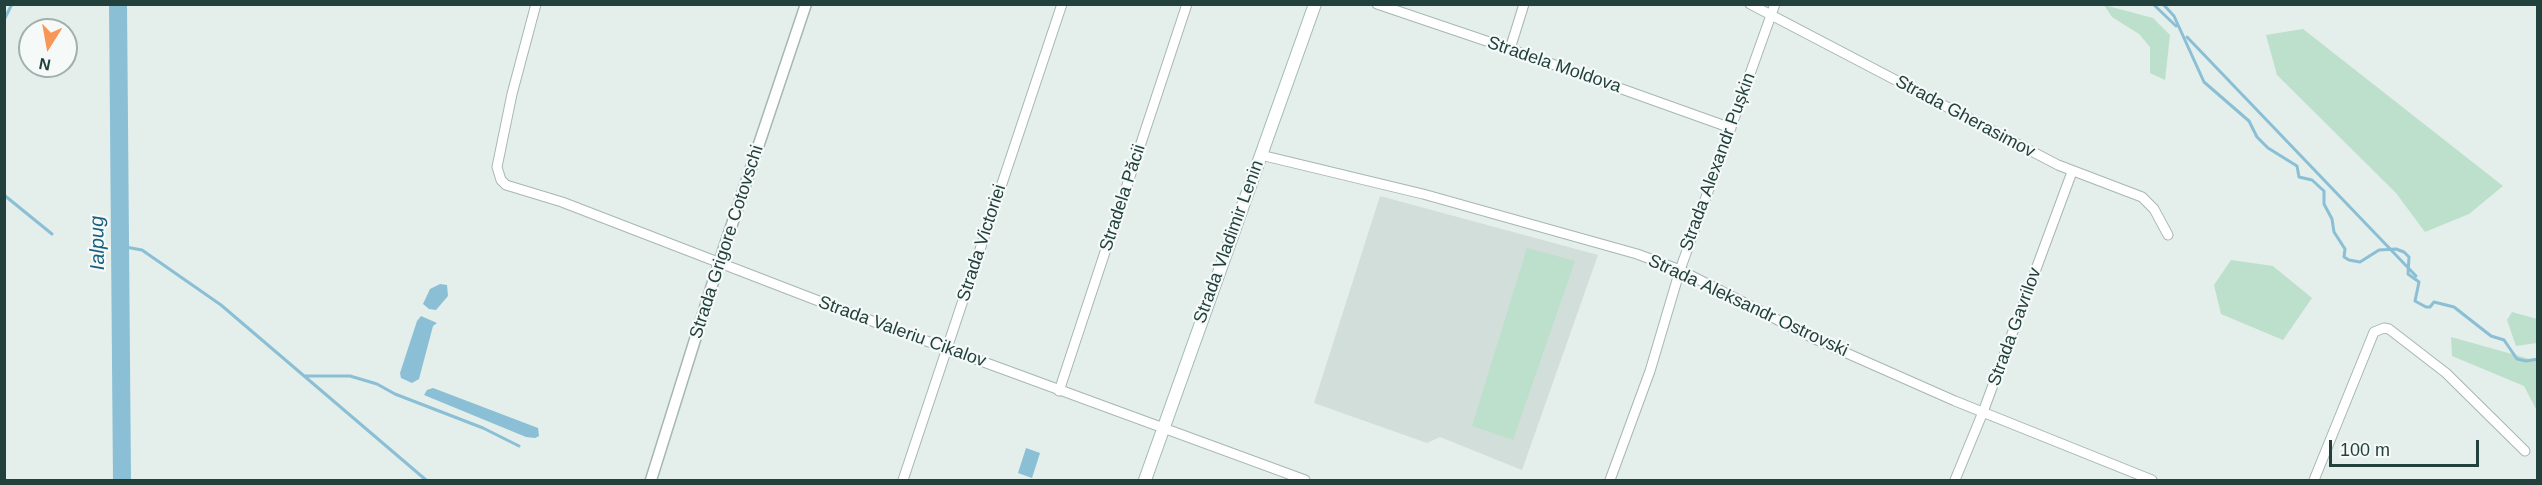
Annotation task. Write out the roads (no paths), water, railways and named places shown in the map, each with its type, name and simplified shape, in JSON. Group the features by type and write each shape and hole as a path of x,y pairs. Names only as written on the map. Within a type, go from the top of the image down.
{"main road":[{"name":"Strada Vladimir Lenin","path":"1145,480 1315,4"}],"street":[{"name":"Strada Valeriu Cikalov","path":"536,4 512,94 497,167 501,180 512,188 562,202 1059,391 1305,480"},
{"name":"Strada Grigore Cotovschi","path":"651,480 719,263 806,4"},
{"name":"Strada Victoriei","path":"903,480 1062,4"},
{"name":"Stradela Păcii","path":"1059,391 1186,4"},
{"name":"Stradela Moldova","path":"1377,4 1731,128"},
{"path":"1510,49 1524,4"},
{"name":"Strada Gherasimov","path":"1750,4 2072,172 2142,197 2154,209 2168,235"},
{"name":"Strada Alexandr Pușkin","path":"1610,480 1650,371 1680,270 1775,4"},
{"name":"Strada Aleksandr Ostrovski","path":"1261,155 1423,194 1637,254 1680,270 1817,340 2134,477 2152,480"},
{"name":"Strada Gavrilov","path":"1955,480 1983,412 2072,172"},
{"path":"2314,480 2372,337 2379,329 2389,329 2446,373 2525,451"}],"water":[{"path":"440,284 447,285 448,296 436,310 429,309 423,304 430,289"},
{"path":"421,316 437,323 433,326 419,379 412,383 401,378 400,373 417,321"},
{"path":"433,388 538,428 539,436 526,437 424,395 427,390"},
{"path":"1026,448 1040,453 1032,478 1018,473"}],"waterway":[{"path":"4,20 12,4"},
{"name":"Ialpug","path":"118,4 122,480"},
{"path":"2153,4 2176,26"},
{"path":"2163,4 2174,16 2204,82 2249,121 2257,137 2268,148 2297,166 2299,177 2312,180 2324,191 2324,204 2332,219 2334,232 2345,249 2344,257 2360,262 2379,250 2396,249 2404,252 2409,257 2408,274 2419,282 2415,301 2426,307 2430,307 2434,302 2454,307 2491,336 2504,340 2517,359 2526,361 2538,359"},
{"path":"2187,37 2416,276"},
{"path":"4,195 52,234"},
{"path":"120,246 142,250 221,305 426,480"},
{"path":"304,376 350,376 377,384 395,394 483,428 519,446"}]}
